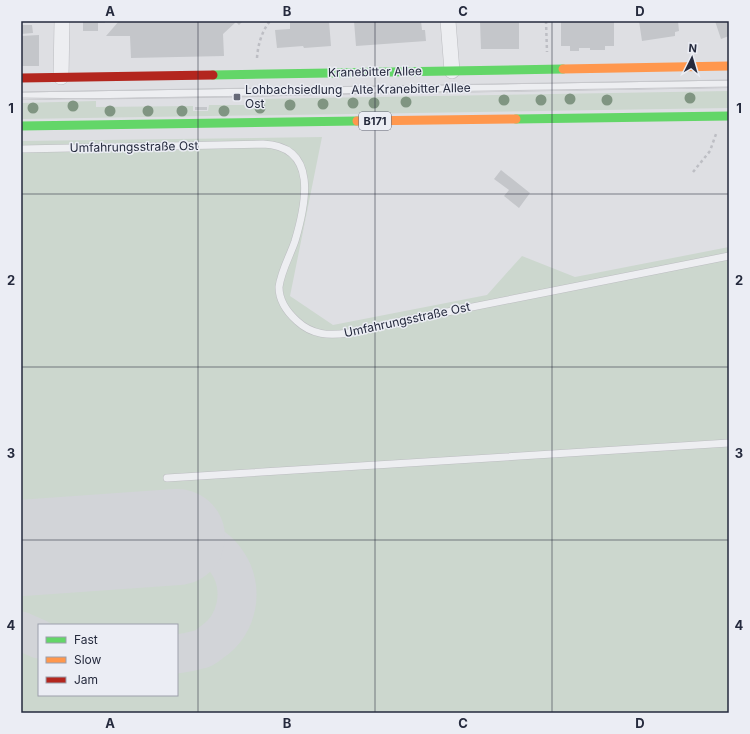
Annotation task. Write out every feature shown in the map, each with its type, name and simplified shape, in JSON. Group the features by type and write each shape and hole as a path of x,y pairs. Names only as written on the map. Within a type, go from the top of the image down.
{"street":[{"path":"61,77 62,21"},
{"path":"448,21 452,71"},
{"name":"Kranebitter Allee","path":"21,78 729,66"},
{"name":"B171","path":"21,126 729,116"}],"lane":[{"name":"Alte Kranebitter Allee","path":"21,96 729,84"},
{"name":"Umfahrungsstraße Ost","path":"21,149 263,144 272,144 285,148 295,157 301,168 304,178 305,191 295,241 281,279 280,295 284,306 296,320 308,330 322,334 338,335 729,256"},
{"path":"167,478 729,443"}],"path":[{"path":"257,74 258,46 270,21"},
{"path":"546,21 547,69"},
{"path":"693,172 712,147 716,136 718,116"}],"shaded area":[{"path":"729,91 729,108 21,119 21,103 96,101 96,107 193,106 193,111 208,111 209,105 256,105 256,99"},
{"path":"322,137 290,296 333,325 487,295 522,256 575,277 729,247 729,713 21,713 21,141"}],"building":[{"path":"83,21 105,21 105,23 98,23 98,31 83,31"},
{"path":"119,21 243,21 239,25 236,22 223,34 224,56 131,58 130,36 106,36"},
{"path":"290,21 329,21 331,46 277,48 275,30 290,29"},
{"path":"354,21 421,21 422,30 425,30 426,41 356,46"},
{"path":"480,21 519,21 519,49 481,49"},
{"path":"561,21 614,21 614,46 605,46 605,50 579,48 579,51 570,51 570,46 561,46"},
{"path":"639,21 678,21 679,31 675,32 675,36 642,41"},
{"path":"715,21 729,21 729,36 721,39"},
{"path":"21,25 32,25 33,33 21,34"},
{"path":"39,35 39,66 21,66 21,36"},
{"path":"195,107 207,107 207,110 195,110"},
{"path":"501,170 530,193 519,208 504,196 509,190 494,179"}],"taxiway":[{"path":"177,537 195,539 209,545 221,554 233,572 237,594 233,616 221,635 202,649 178,654"},
{"path":"21,631 38,639"}],"runway":[{"path":"21,548 177,537"}],"tram line":[{"path":"21,92 729,80"},
{"path":"21,98 96,99 237,97 365,93 729,87"}],"traffic: fast":[{"path":"213,75 563,69"},
{"path":"516,119 729,116"},
{"path":"21,126 357,121"}],"traffic: slow":[{"path":"563,69 729,66"},
{"path":"357,121 516,119"}],"traffic: jam":[{"path":"21,78 213,75"}],"place":[{"name":"Lohbachsiedlung Ost","path":"237,97"}]}
